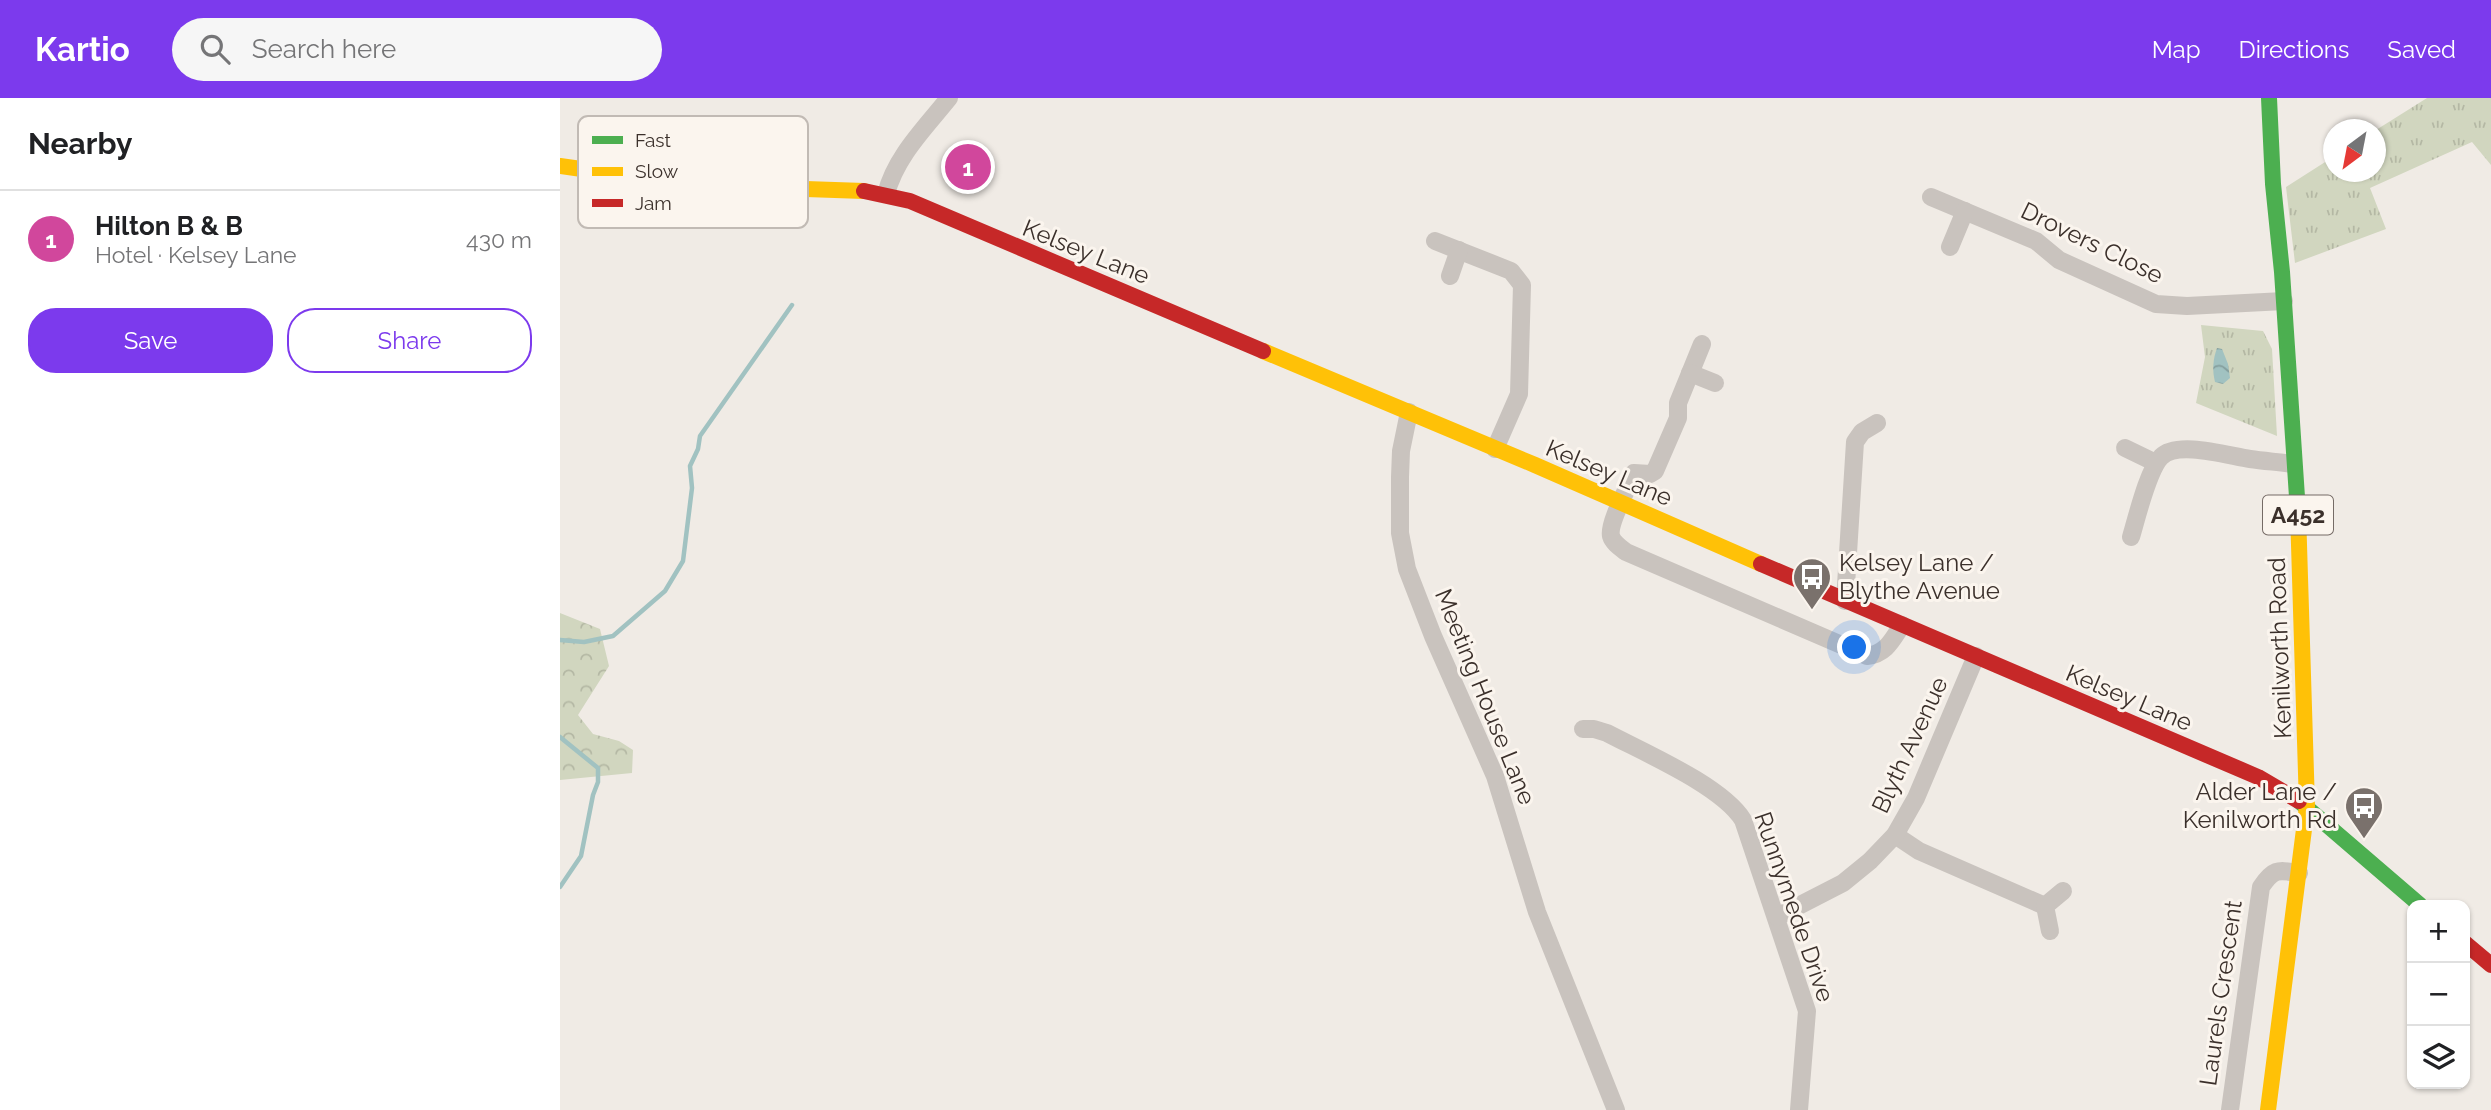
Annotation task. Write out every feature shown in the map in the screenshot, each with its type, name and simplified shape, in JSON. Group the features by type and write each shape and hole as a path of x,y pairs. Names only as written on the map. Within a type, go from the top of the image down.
{"main road":[{"name":"Kenilworth Road","path":"2267,1110 2307,806 2299,527 2292,464 2284,301 2273,184 2269,98"},
{"name":"Kelsey Lane","path":"560,166 578,169"},
{"name":"Kelsey Lane","path":"808,189 867,191 910,201 2258,777 2307,806 2414,900"},
{"path":"2470,947 2491,965"}],"street":[{"path":"886,194 890,178 901,157 949,98"},
{"name":"Drovers Close","path":"1931,197 2036,241 2059,260 2156,304 2187,306 2284,301"},
{"path":"1950,247 1965,211"},
{"path":"1435,241 1510,271 1522,285 1519,394 1495,449"},
{"path":"1450,276 1458,250"},
{"path":"1702,344 1678,403 1678,418 1655,471 1650,474 1634,472 1611,526 1611,537 1626,552 1867,656 1878,655 1885,650 1902,625"},
{"path":"1690,373 1715,383"},
{"name":"Meeting House Lane","path":"1409,412 1400,464 1400,533 1407,569 1433,636 1495,776 1537,912 1616,1110"},
{"path":"1845,601 1855,442 1863,432 1877,423"},
{"path":"2125,448 2156,463"},
{"path":"2131,537 2156,463 2162,454 2205,449 2248,459 2292,464"},
{"name":"Blyth Avenue","path":"1777,917 1843,883 1870,861 1895,835 1916,798 1976,656"},
{"name":"Runnymede Drive","path":"1583,729 1608,733 1713,790 1733,806 1747,830 1807,1010 1799,1110"},
{"path":"1895,835 1919,851 2045,906"},
{"name":"Laurels Crescent","path":"2230,1110 2261,887 2269,875 2278,870 2300,873"},
{"path":"2045,906 2063,891"},
{"path":"2045,906 2050,931"}],"green space":[{"path":"2427,98 2491,98 2491,165 2472,142 2386,181 2386,124"},
{"path":"2323,163 2323,182 2383,182 2370,188 2386,229 2295,263 2286,187"},
{"path":"2201,325 2263,331 2272,349 2277,436 2196,403 2205,357"},
{"path":"560,613 600,629 609,666 578,715 593,734 619,741 633,750 632,773 560,780"}],"water":[{"path":"2217,348 2222,349 2228,364 2230,378 2223,384 2215,382 2214,378 2213,365"}],"waterway":[{"path":"560,640 584,642 613,636 665,591 683,561 692,488 690,466 698,449 700,436 792,305"},
{"path":"560,737 598,768 598,782 581,856 560,887"}],"traffic: fast":[{"path":"2269,98 2298,512"},
{"path":"2299,801 2414,900"}],"traffic: slow":[{"path":"560,166 578,169"},
{"path":"808,189 864,191"},
{"path":"1263,351 1535,465 1761,564"},
{"path":"2268,1110 2307,806 2298,512"}],"traffic: jam":[{"path":"864,191 910,201 1263,351"},
{"path":"1761,564 2258,777 2299,801"},
{"path":"2470,947 2491,965"}],"place":[{"name":"Hilton B & B","path":"968,167"},
{"name":"Kelsey Lane / Blythe Avenue","path":"1812,611"},
{"name":"Alder Lane / Kenilworth Rd","path":"2364,840"}]}
